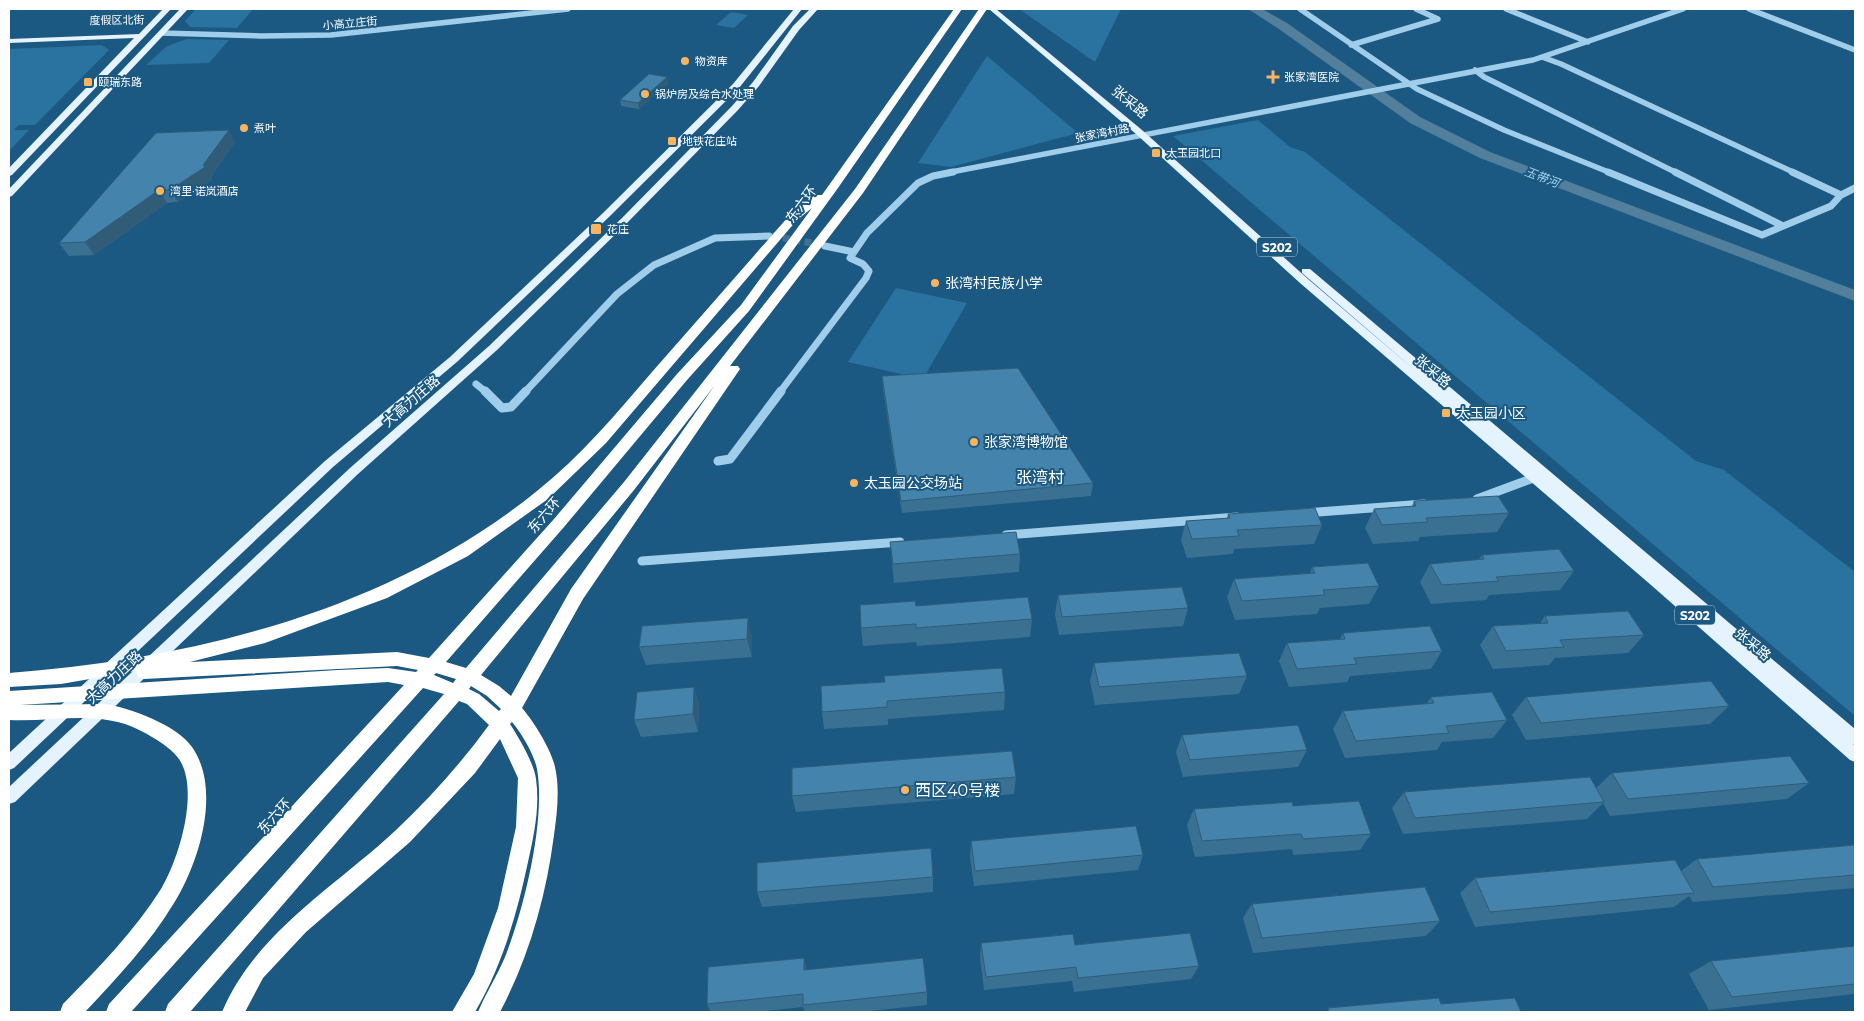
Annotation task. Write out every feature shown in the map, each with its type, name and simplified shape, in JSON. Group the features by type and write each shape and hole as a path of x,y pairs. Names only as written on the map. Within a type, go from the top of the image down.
{"highway":[{"name":"东六环","path":"117,1012 381,723 559,523 682,377 745,308 834,186 958,9"},
{"path":"176,1012 420,734 629,486 860,191 983,9"},
{"path":"51,677 171,659 207,652 265,636 381,593 454,556 543,495 601,440 793,218 834,186"},
{"path":"234,1012 256,971 299,925 403,836 469,767 520,697 577,594 810,257"},
{"path":"9,680 397,659 436,664 474,678 499,694 513,707 523,722 546,766 548,813 540,868 530,913 505,984 489,1012"},
{"path":"12,707 36,695 388,675 433,682 473,699 499,722 513,744 527,778 526,827 508,908 482,980 463,1012"},
{"path":"12,707 31,714 88,710 120,715 164,734 185,752 195,775 196,815 185,858 160,907 71,1012"}],"main road":[{"path":"9,173 167,9"},
{"path":"9,194 184,9"},
{"name":"大高力庄路","path":"9,763 329,464 454,360 606,215 736,86 798,9"},
{"name":"大高力庄路","path":"9,797 354,471 493,348 590,254 735,108 756,84 796,28 814,9"},
{"name":"张采路","path":"992,9 1010,19 1148,135 1304,281 1855,738"},
{"name":"张采路","path":"1004,9 1010,19"},
{"name":"度假区北街","path":"9,35 147,30 162,33"},
{"name":"度假区北街","path":"9,41 139,37 162,33"},
{"name":"张采路","path":"1539,476 1855,755"}],"street":[{"name":"小高立庄街","path":"162,33 271,36 331,35 490,15 568,9"},
{"path":"1300,9 1407,83 1504,130 1762,235 1831,206 1841,195 1855,188"},
{"path":"1351,45 1438,19 1416,9"},
{"path":"1506,9 1588,42"},
{"path":"1386,87 1542,57 1683,9"},
{"path":"1749,9 1855,50"},
{"path":"1542,57 1570,68 1841,195"},
{"path":"1475,70 1484,77 1783,226"},
{"name":"张家湾村路","path":"892,208 918,183 933,176 1386,87"},
{"path":"718,461 730,459 866,278 869,271 864,264 850,258 867,233 892,208"},
{"path":"476,384 490,394 493,401 502,408 511,407 618,294 654,265 715,238 769,236"},
{"path":"826,246 854,252"},
{"path":"1469,500 1491,495 1539,476"},
{"path":"1294,513 1430,503"},
{"path":"996,535 1246,517"},
{"path":"642,561 909,542"}],"shaded area":[{"path":"196,9 253,9 237,28 190,27 185,21"},
{"path":"1019,9 1121,9 1095,62"},
{"path":"731,12 748,15 734,28 716,25"},
{"path":"187,39 229,40 209,63 146,65 167,46"},
{"path":"102,45 109,50 35,125 19,125 14,130 29,130 9,151 9,49"},
{"path":"987,56 1078,133 951,167 918,163"},
{"path":"1258,120 1290,147 1305,152 1696,461 1724,470 1855,572 1855,716 1173,136"},
{"path":"896,288 967,303 923,379 848,362"}],"building":[{"path":"649,74 667,77 638,103 620,100"},
{"path":"229,130 203,165 205,167 170,190 159,190 85,242 59,243 156,133"},
{"name":"张家湾博物馆","path":"1018,368 1093,483 901,501 882,376"},
{"path":"1498,496 1509,513 1426,518 1428,522 1382,525 1374,509 1416,506 1414,501"},
{"path":"1315,508 1322,525 1237,530 1239,536 1192,539 1186,521 1230,518 1228,514"},
{"path":"1016,532 1020,554 893,564 890,542"},
{"path":"1559,549 1574,571 1496,577 1499,581 1442,585 1430,564 1484,559 1482,555"},
{"path":"1368,563 1379,586 1323,590 1325,595 1242,601 1234,579 1315,573 1312,567"},
{"path":"1182,587 1188,608 1062,617 1058,595"},
{"path":"1028,597 1032,619 916,628 916,624 861,628 860,605 915,601 916,606"},
{"path":"1628,611 1644,635 1560,640 1564,647 1506,651 1493,626 1548,623 1545,616"},
{"path":"748,618 747,639 639,647 642,626"},
{"path":"1430,626 1442,651 1354,658 1357,664 1297,669 1287,643 1345,639 1343,633"},
{"path":"1239,653 1247,676 1099,687 1094,663"},
{"path":"1002,668 1005,692 887,701 887,707 822,712 821,686 885,682 884,676"},
{"path":"1711,681 1729,706 1541,723 1526,697"},
{"path":"694,687 693,714 634,720 637,692"},
{"path":"1492,692 1507,720 1446,726 1449,733 1356,741 1343,711 1434,703 1431,697"},
{"path":"1298,725 1307,750 1190,760 1182,735"},
{"path":"1012,751 1016,777 792,796 792,768"},
{"path":"1790,756 1809,783 1628,799 1612,773"},
{"path":"1590,777 1604,802 1415,818 1404,792"},
{"path":"1359,801 1371,834 1303,839 1301,834 1202,841 1194,809 1292,802 1293,806"},
{"path":"1136,826 1143,855 975,871 971,841"},
{"path":"1855,845 1855,875 1713,887 1697,859"},
{"path":"931,848 933,877 757,892 757,863"},
{"path":"1675,860 1694,893 1490,912 1475,878"},
{"path":"1425,887 1440,921 1262,938 1252,904"},
{"path":"1190,933 1199,966 1078,978 1076,967 986,977 981,943 1073,934 1075,945"},
{"path":"1855,946 1855,984 1732,997 1711,961"},
{"path":"804,958 804,970 923,958 927,992 803,1005 803,994 707,1004 708,967"},
{"path":"1439,998 1441,1004 1515,998 1521,1012 1329,1012 1328,1008"}],"waterway":[{"name":"玉带河","path":"1254,9 1283,26 1415,120 1485,155 1855,296"}],"tunnel":[{"path":"772,236 823,245"}],"place":[{"name":"物资库","path":"685,61"},
{"name":"张家湾医院","path":"1273,77"},
{"name":"颐瑞东路","path":"88,82"},
{"name":"锅炉房及综合水处理","path":"645,94"},
{"name":"煮叶","path":"244,128"},
{"name":"地铁花庄站","path":"672,141"},
{"name":"太玉园北口","path":"1156,153"},
{"name":"湾里·诺岚酒店","path":"160,191"},
{"name":"花庄","path":"596,229"},
{"name":"张湾村民族小学","path":"935,283"},
{"name":"太玉园小区","path":"1446,413"},
{"name":"张家湾博物馆","path":"974,442"},
{"name":"太玉园公交场站","path":"854,483"},
{"name":"西区40号楼","path":"905,790"}],"district":[{"name":"张湾村","path":"1040,477"}]}
